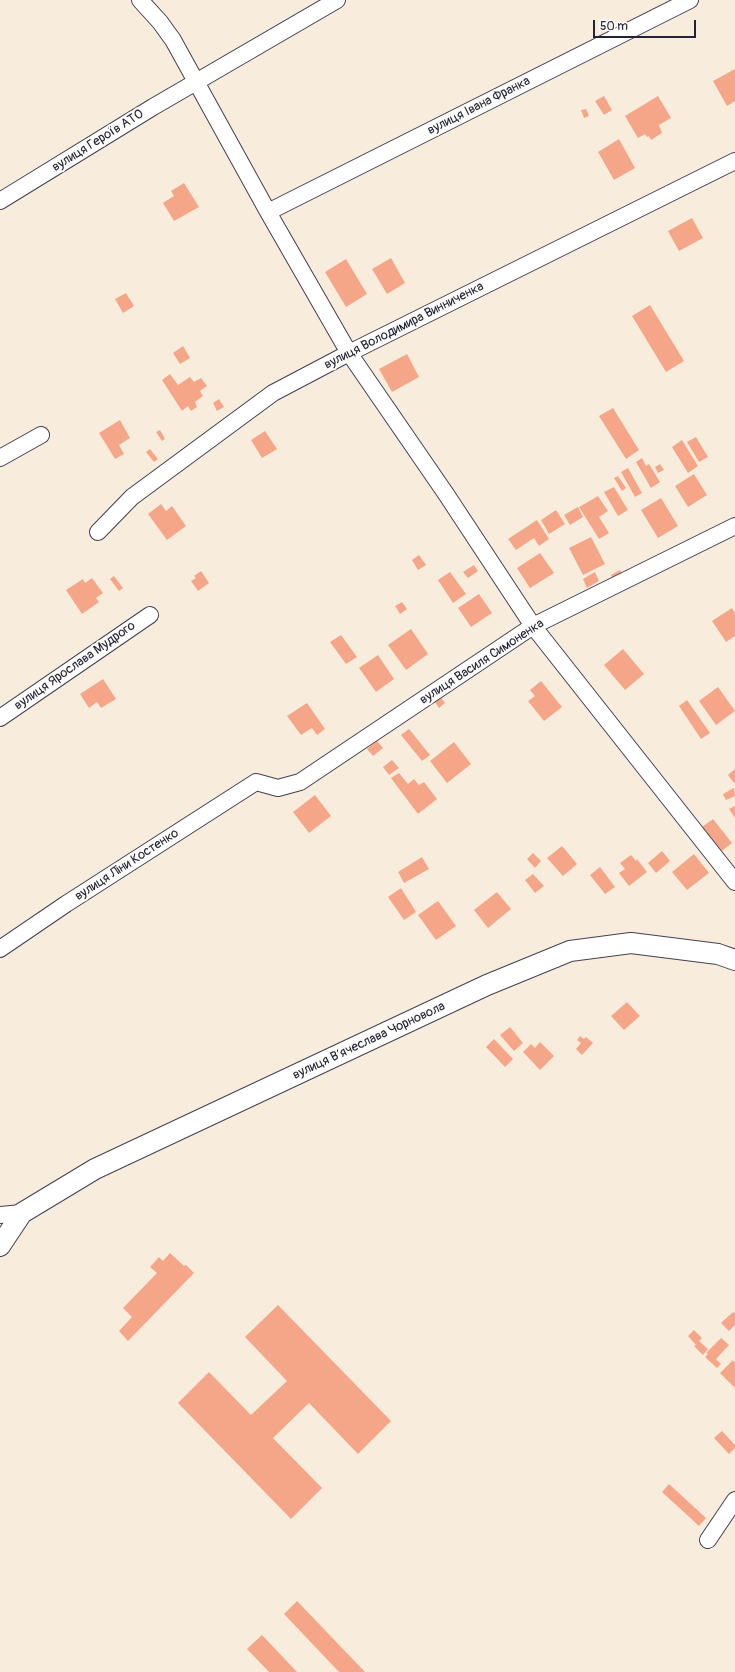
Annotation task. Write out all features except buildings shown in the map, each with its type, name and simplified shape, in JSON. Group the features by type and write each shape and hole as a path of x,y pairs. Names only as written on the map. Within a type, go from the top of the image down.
{"street":[{"path":"140,0 160,22 173,40 268,212 349,353 446,494 533,626 735,882"},
{"name":"вулиця Героїв АТО","path":"0,201 154,107 337,0"},
{"name":"вулиця Івана Франка","path":"268,212 690,0"},
{"name":"вулиця Володимира Винниченка","path":"98,532 132,497 273,393 349,353 735,161"},
{"path":"0,458 41,435"},
{"name":"вулиця Василя Симоненка","path":"256,782 278,788 300,782 533,626 735,526"},
{"name":"вулиця Ярослава Мудрого","path":"0,718 150,615"},
{"name":"вулиця Ліни Костенко","path":"0,949 66,904 256,782"},
{"name":"вулиця Вʼячеслава Чорновола","path":"22,1213 102,1166 487,985 570,951 631,943 718,954 735,960"},
{"path":"0,1215 22,1213"},
{"path":"0,1246 22,1213"},
{"path":"708,1540 735,1500"}]}
